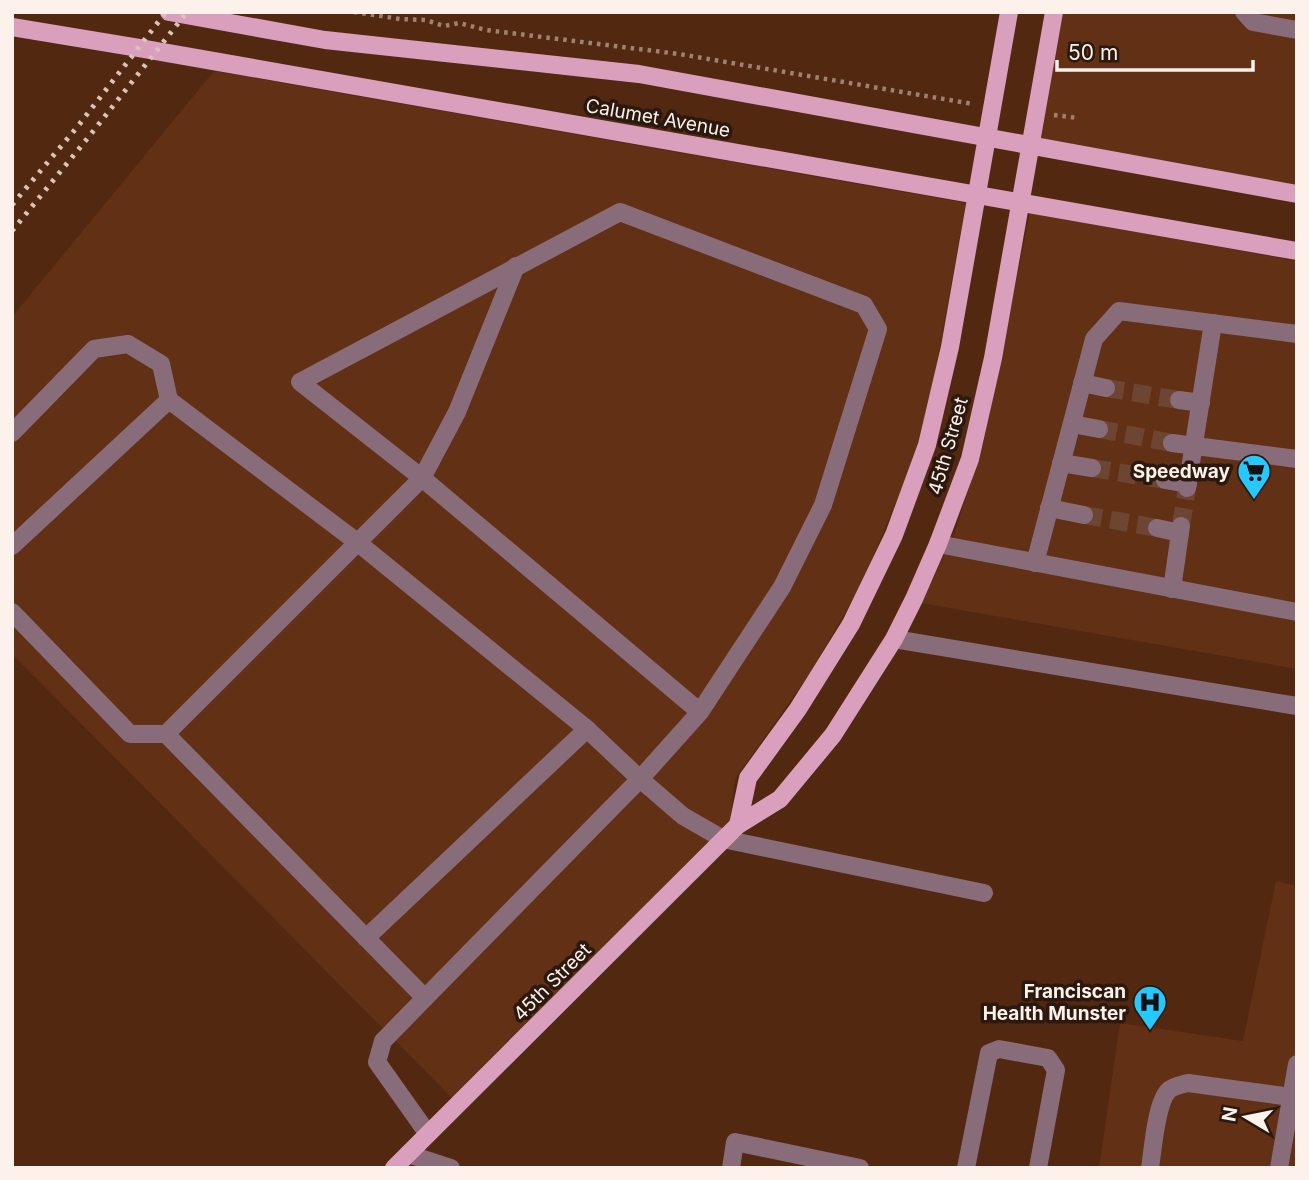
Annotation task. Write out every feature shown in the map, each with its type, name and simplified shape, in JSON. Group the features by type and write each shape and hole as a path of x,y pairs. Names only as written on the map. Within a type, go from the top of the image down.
{"main road":[{"name":"Calumet Avenue","path":"169,12 325,40 639,74 1297,194"},
{"name":"45th Street","path":"738,825 748,778 798,709 851,624 894,536 930,433 950,347 1009,12"},
{"name":"45th Street","path":"394,1168 723,839 738,825 780,799 833,735 894,639 938,544 970,459 993,358 1055,12"},
{"name":"Calumet Avenue","path":"12,27 1297,251"}],"lane":[{"path":"1244,12 1253,22 1297,30"},
{"path":"428,1134 377,1062 383,1041 640,779 700,712 782,587 823,505 878,329 864,305 620,212 300,382 422,478 700,712"},
{"path":"12,612 130,734 166,734 422,478 457,412 516,267"},
{"path":"1035,563 1094,339 1119,311 1297,334"},
{"path":"1165,480 1188,486 1213,323"},
{"path":"12,433 94,349 128,344 161,364 169,400 357,542 587,729 683,816 723,839 984,893"},
{"path":"1082,383 1106,388"},
{"path":"12,546 169,400"},
{"path":"1179,400 1201,404"},
{"path":"1072,424 1099,429"},
{"path":"1172,443 1297,459"},
{"path":"1061,463 1092,468"},
{"path":"1049,508 1084,514"},
{"path":"1157,528 1181,529 1172,589"},
{"path":"938,544 1297,612"},
{"path":"894,639 1297,706"},
{"path":"366,938 587,729"},
{"path":"166,734 425,998"},
{"path":"967,1168 989,1054 999,1049 1048,1058 1056,1070 1038,1168"},
{"path":"1279,1168 1297,1064"},
{"path":"1150,1168 1160,1104 1167,1092 1176,1086 1188,1083 1291,1097"},
{"path":"731,1168 735,1142 860,1168"},
{"path":"408,1154 451,1168"}],"shaded area":[{"path":"1060,12 1297,12 1297,189 1037,142"},
{"path":"214,71 966,203 920,446 859,589 810,673 735,779 730,820 453,1099 12,654 12,317"},
{"path":"1030,213 1297,261 1297,669 921,603 954,535 984,440"},
{"name":"Franciscan Health Munster","path":"1276,881 1297,886 1297,1168 1099,1168 1120,1023 1243,1041"}],"tunnel":[{"path":"1106,388 1179,400"},
{"path":"1099,429 1172,443"},
{"path":"1092,468 1165,480"},
{"path":"1181,526 1187,488"},
{"path":"1084,515 1157,528"}],"railway":[{"path":"12,205 78,126 166,12"},
{"path":"12,231 187,12"}],"place":[{"name":"Speedway","path":"1254,501"},
{"name":"Franciscan Health Munster","path":"1150,1032"}]}
